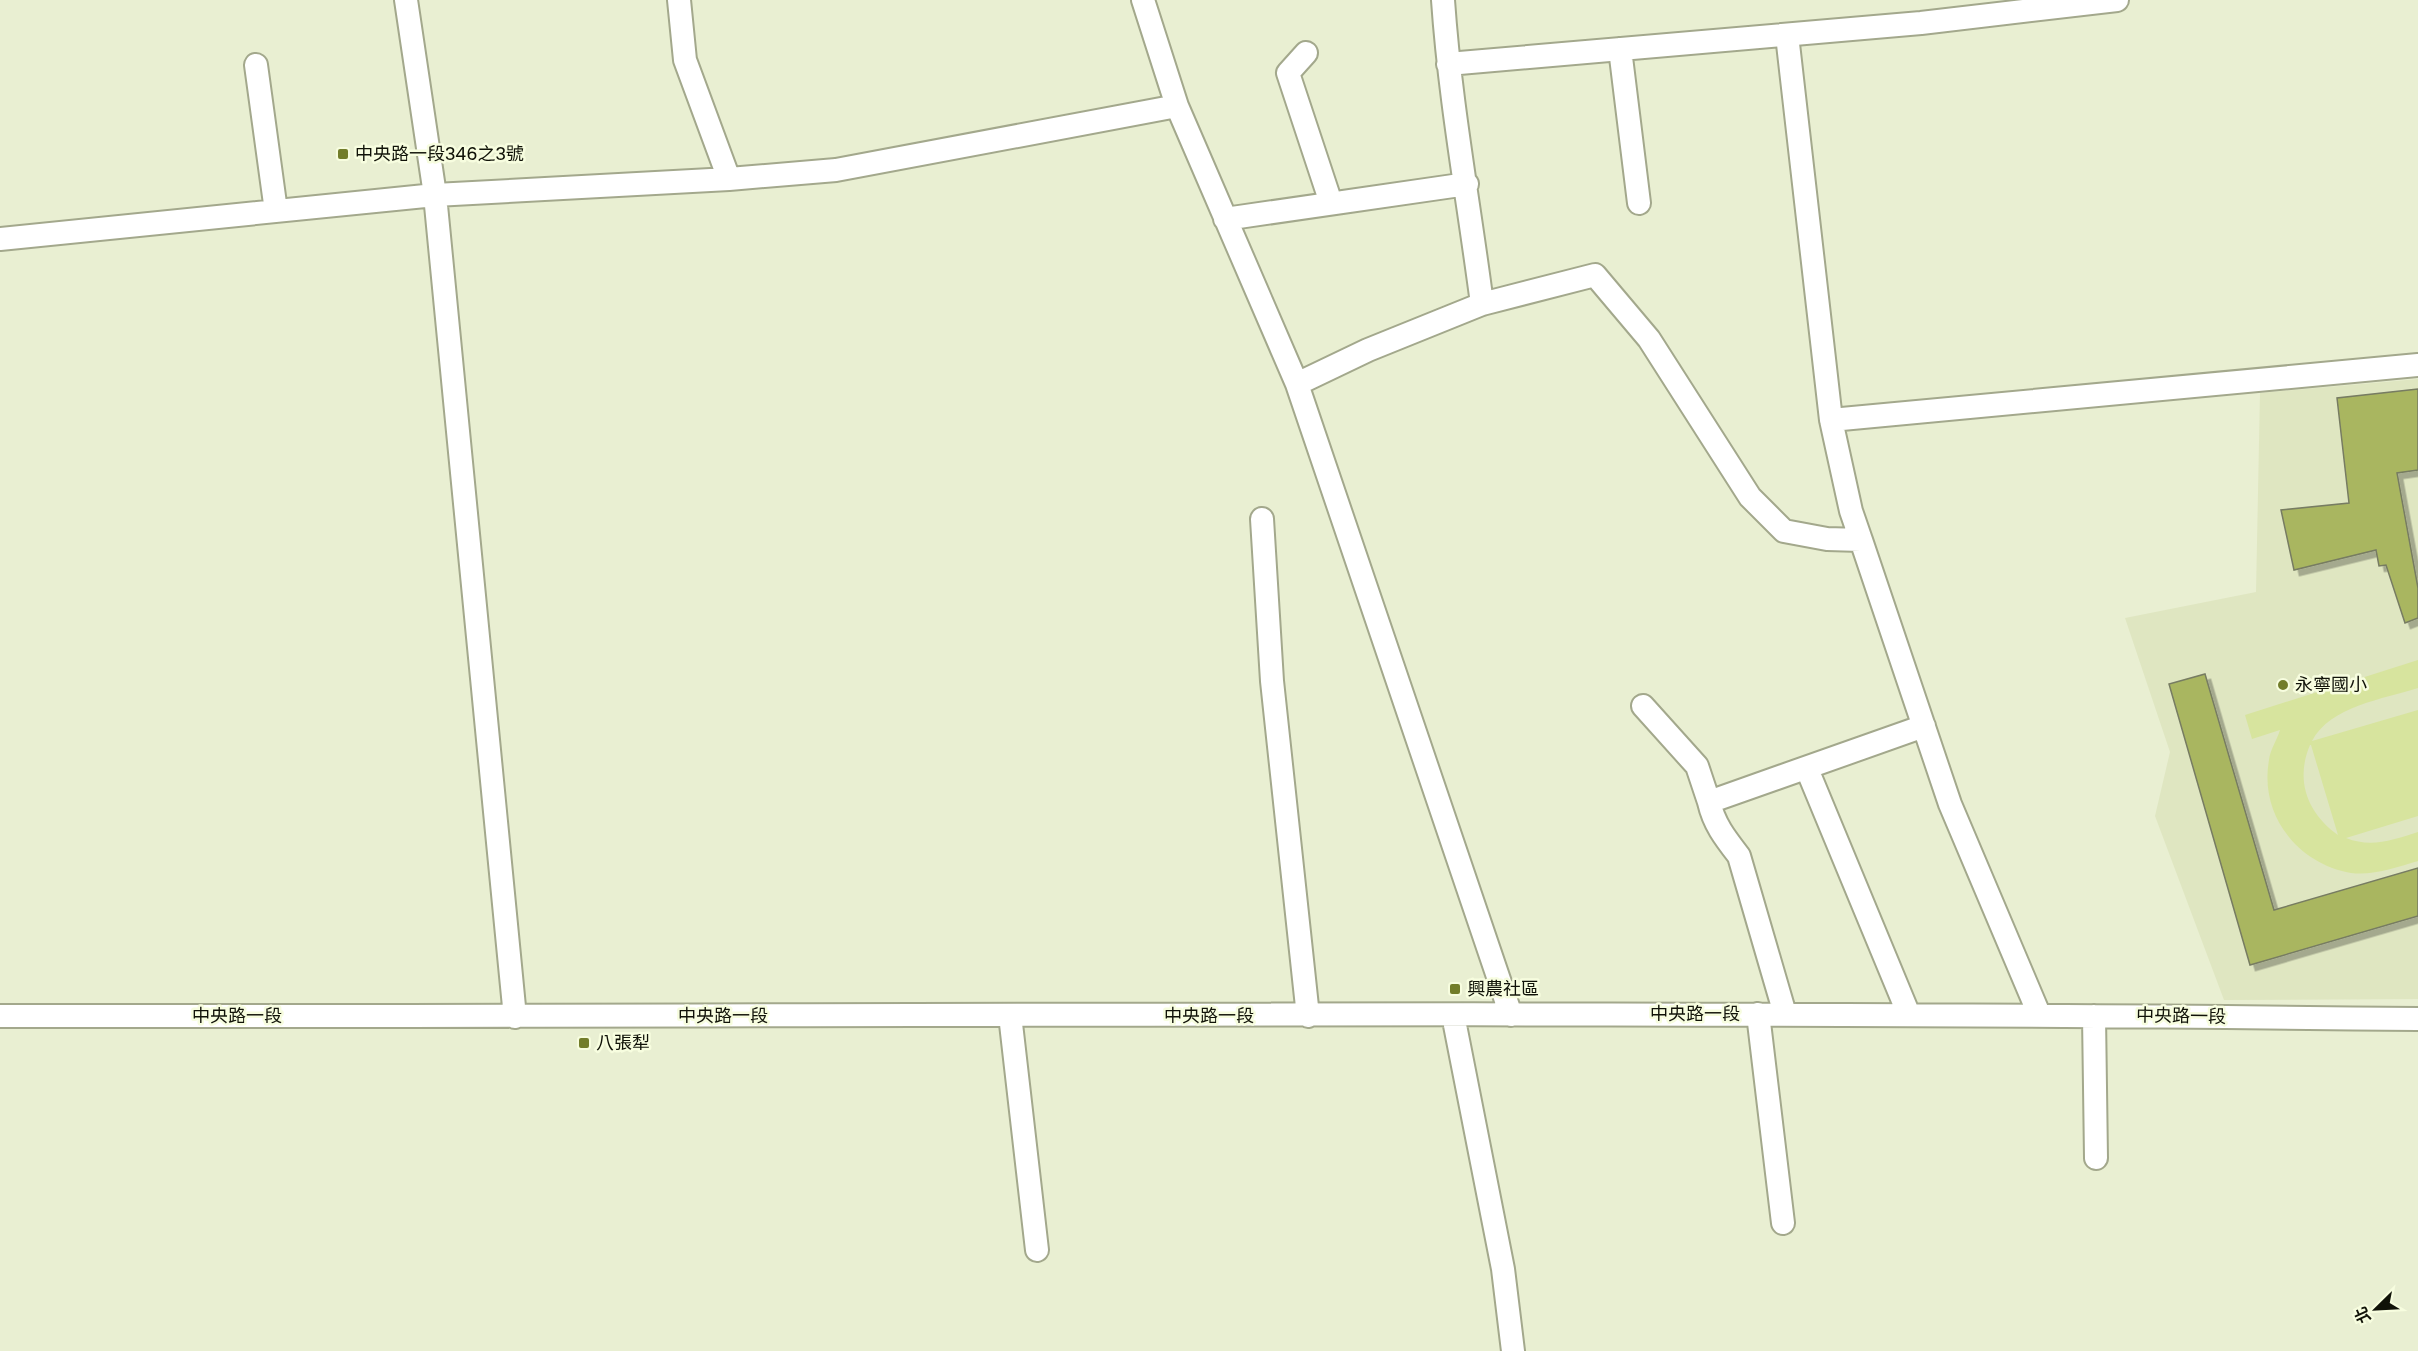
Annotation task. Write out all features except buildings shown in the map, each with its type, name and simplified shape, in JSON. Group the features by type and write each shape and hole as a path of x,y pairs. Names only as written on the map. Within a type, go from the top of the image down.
{"street":[{"path":"406,0 435,195 515,1017"},
{"path":"679,0 685,60 729,179"},
{"path":"1143,0 1177,106 1297,384 1511,1015"},
{"path":"1443,0 1448,64 1467,184 1482,304"},
{"path":"1448,64 1921,23 2117,0"},
{"path":"1787,34 1832,420 1851,511 1950,804 2039,1014"},
{"path":"1620,49 1639,202"},
{"path":"1306,53 1288,73 1331,203"},
{"path":"256,64 276,211"},
{"path":"0,240 435,195 729,179 836,170 1177,106"},
{"path":"1226,219 1467,184"},
{"path":"1297,384 1368,350 1482,304 1594,275 1649,339 1750,497 1784,531 1827,539 1861,540"},
{"path":"1832,420 2418,364"},
{"path":"1262,519 1272,681 1308,1016"},
{"path":"1642,706 1697,766 1713,819 1722,835 1739,856 1785,1014"},
{"path":"1709,802 1924,726"},
{"path":"1807,769 1909,1015"},
{"path":"1758,1014 1783,1223"},
{"name":"中央路一段","path":"0,1016 2039,1014 2418,1019"},
{"path":"1010,1015 1037,1250"},
{"path":"1453,1015 1503,1269 1513,1351"},
{"path":"2094,1016 2096,1158"}],"shaded area":[{"name":"永寧國小","path":"2418,379 2418,999 2224,1000 2155,816 2170,752 2125,618 2256,592 2260,393"}],"green space":[{"path":"2418,660 2418,688 2374,700 2344,712 2320,729 2312,741 2418,710 2418,816 2346,838 2373,843 2418,832 2418,861 2359,874 2332,868 2299,848 2286,834 2270,800 2267,780 2269,760 2280,730 2252,739 2245,715","holes":["2311,745 2338,835 2318,817 2307,795 2304,771"]}],"place":[{"name":"中央路一段346之3號","path":"343,154"},
{"name":"永寧國小","path":"2283,685"},
{"name":"興農社區","path":"1455,989"},
{"name":"八張犁","path":"584,1043"}]}
